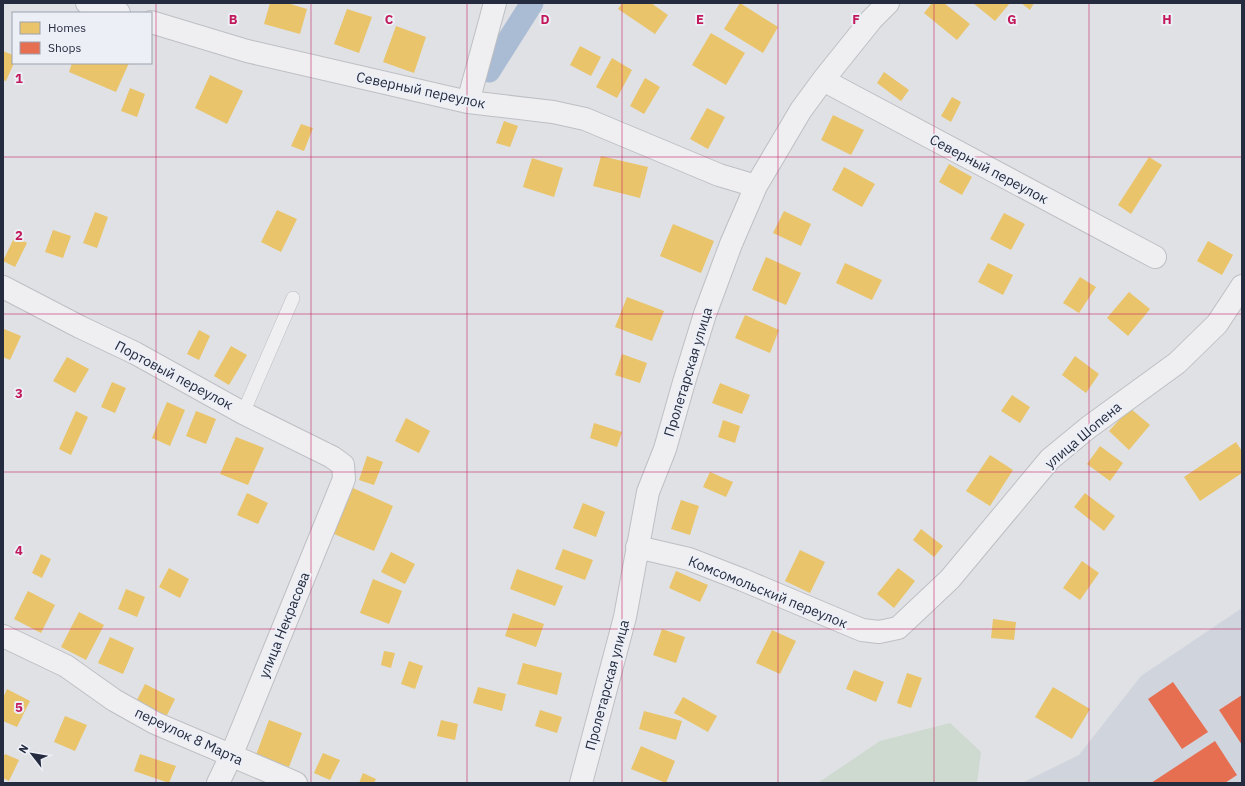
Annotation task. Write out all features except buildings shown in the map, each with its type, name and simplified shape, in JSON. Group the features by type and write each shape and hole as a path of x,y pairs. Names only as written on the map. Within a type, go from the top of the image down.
{"street":[{"path":"87,3 116,12"},
{"path":"468,102 495,3"},
{"name":"Пролетарская улица","path":"581,783 625,617 648,492 665,449 705,314 731,244 756,186 801,110 872,19 888,3"},
{"name":"Северный переулок","path":"152,22 247,51 468,102 553,112 585,119 719,175 756,186"},
{"name":"Северный переулок","path":"823,80 1155,257"},
{"name":"улица Шопена","path":"898,628 950,579 1050,459 1089,427 1177,363 1216,324 1242,286"},
{"name":"Портовый переулок","path":"3,287 80,327 135,353 243,413 332,457 343,465"},
{"name":"улица Некрасова","path":"218,783 231,756 344,479 343,465"},
{"name":"Комсомольский переулок","path":"637,547 689,559 862,630 879,632 898,628"},
{"name":"переулок 8 Марта","path":"3,636 66,666 114,700 155,723 296,783"}],"lane":[{"path":"243,413 293,298"}],"shaded area":[{"path":"1242,608 1242,783 1022,783 1079,755 1141,676"},
{"path":"950,723 981,752 977,783 818,783 880,741"}],"waterway":[{"path":"489,71 532,3"}]}
